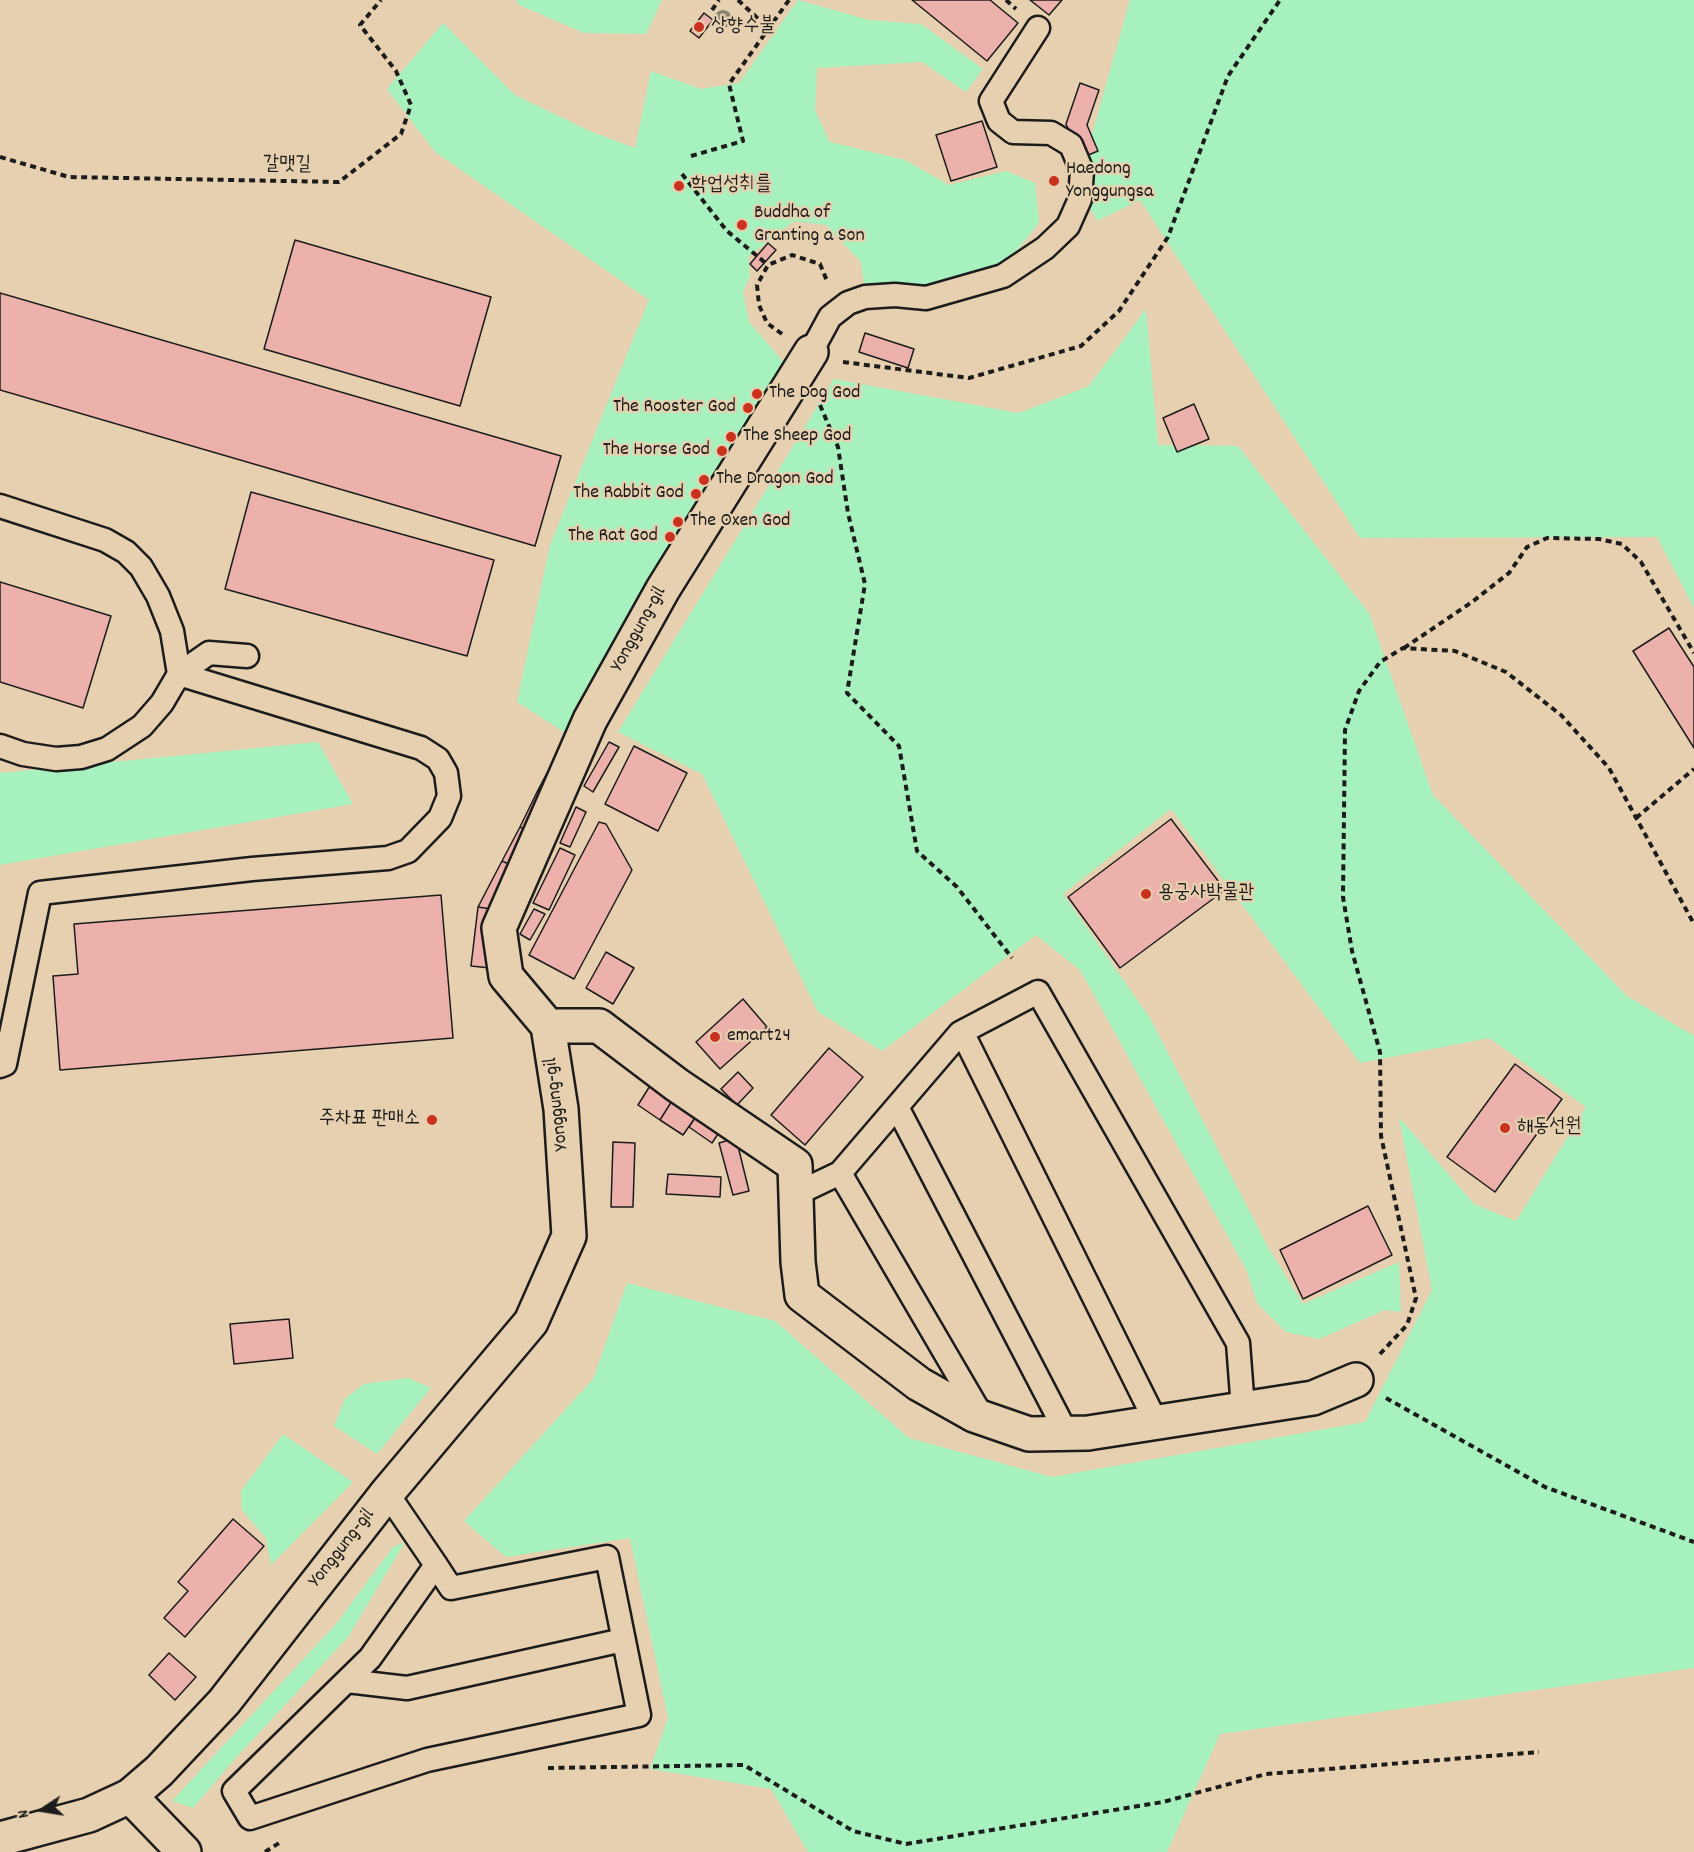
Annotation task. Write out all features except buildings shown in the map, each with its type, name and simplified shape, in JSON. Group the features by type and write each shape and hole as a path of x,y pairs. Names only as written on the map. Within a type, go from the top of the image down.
{"street":[{"name":"Yonggung-gil","path":"0,1839 89,1815 130,1796 159,1771 224,1702 387,1493 531,1322 569,1236 561,1109 548,1026 506,976 499,928 590,720 663,589 811,352"},
{"path":"548,1026 599,1026 677,1085 795,1165 798,1262 802,1295 919,1384 982,1418 1029,1434 1088,1433 1312,1398 1356,1380"},
{"path":"130,1796 184,1852"}],"lane":[{"path":"811,352 830,316 848,303 865,297 895,295 926,298 1003,276 1045,248 1068,226 1080,199 1082,171 1071,145 1051,133 1012,132 999,121 991,101 1038,28"},
{"path":"0,506 105,540 126,552 141,567 158,596 172,631 179,675"},
{"path":"0,746 23,754 56,759 81,757 107,749 142,726 162,703 179,675 209,653 247,656"},
{"path":"0,1066 5,1064 40,893 252,869 388,858 408,851 440,818 449,796 446,773 438,759 421,748 179,675"},
{"path":"796,1194 840,1173 960,1033 1038,992 1238,1343 1243,1409"},
{"path":"965,1038 1156,1422"},
{"path":"897,1107 1067,1434"},
{"path":"840,1173 982,1418"},
{"path":"387,1493 436,1565 450,1588 607,1557 639,1715 427,1760 250,1818 234,1791 370,1658 436,1565"},
{"path":"347,1681 407,1688 623,1640"}],"path":[{"name":"갈맷길","path":"0,157 69,177 339,182 401,134 411,105 396,71 360,25 381,0"},
{"path":"712,10 719,0"},
{"path":"738,0 768,28"},
{"path":"691,156 743,141 729,84 789,0"},
{"path":"830,316 832,290 820,264 792,255 768,265 757,285 759,305 767,323 811,352 833,360 969,378 1081,346 1119,311 1167,237 1228,76 1280,0"},
{"path":"682,174 727,231 768,265"},
{"path":"817,399 838,447 848,513 865,584 847,693 899,746 918,851 957,887 1012,958"},
{"path":"1694,653 1641,562 1622,544 1599,539 1547,538 1527,547 1509,573 1472,602 1380,662 1359,691 1345,730 1343,897 1352,951 1380,1052 1381,1136 1416,1298 1407,1325 1356,1380 1437,1429 1545,1486 1694,1542"},
{"path":"1403,648 1455,651 1506,672 1561,715 1609,768 1694,924"},
{"path":"1636,818 1694,769"},
{"path":"536,1768 744,1765 853,1831 906,1844 1163,1802 1266,1774 1539,1752"},
{"path":"265,1852 287,1838"}],"green space":[{"path":"516,0 662,0 646,34 584,33 519,5"},
{"path":"798,0 869,20 921,24 983,69 966,92 922,62 817,68 815,110 830,142 905,160 949,185 1006,171 1035,183 1039,223 1001,270 931,292 865,291 861,262 826,225 794,221 748,257 750,276 743,292 749,322 786,365 633,607 567,734 517,702 550,545 649,300 435,152 387,89 443,23 515,95 592,132 635,148 651,71 701,89 739,83"},
{"path":"1130,0 1694,0 1694,608 1657,537 1360,538 1140,200 1097,221 1088,204 1092,134"},
{"path":"1146,309 1158,445 1238,446 1369,613 1433,795 1627,996 1694,1036 1694,1668 1220,1734 1167,1852 808,1852 771,1789 650,1769 668,1718 630,1538 506,1557 464,1521 593,1379 627,1283 775,1321 909,1438 1052,1477 1365,1422 1432,1290 1399,1117 1474,1204 1516,1221 1586,1107 1489,1038 1360,1063 1171,809 1063,894 1150,1018 1268,1247 1303,1304 1399,1262 1401,1312 1385,1310 1319,1339 1286,1332 1257,1303 1247,1271 1080,970 1036,935 882,1051 818,1012 702,774 618,732 834,379 1019,413 1089,386"},
{"path":"318,742 353,804 0,865 0,773"},
{"path":"408,1378 431,1388 377,1454 334,1426 345,1399 364,1384"},
{"path":"283,1434 353,1482 271,1565 266,1538 242,1510 241,1491"},
{"path":"405,1542 348,1637 234,1760 193,1808 172,1801 336,1624 393,1547"}],"place":[{"name":"상향수불","path":"699,27"},
{"name":"Haedong Yonggungsa","path":"1054,181"},
{"name":"학업성취를","path":"679,186"},
{"name":"Buddha of Granting a Son","path":"742,225"},
{"name":"The Dog God","path":"757,394"},
{"name":"The Rooster God","path":"748,408"},
{"name":"The Sheep God","path":"731,437"},
{"name":"The Horse God","path":"722,451"},
{"name":"The Dragon God","path":"704,480"},
{"name":"The Rabbit God","path":"696,494"},
{"name":"The Oxen God","path":"678,522"},
{"name":"The Rat God","path":"670,537"},
{"name":"용궁사박물관","path":"1146,894"},
{"name":"emart24","path":"715,1037"},
{"name":"주차표 판매소","path":"432,1120"},
{"name":"해동선원","path":"1505,1128"}]}
